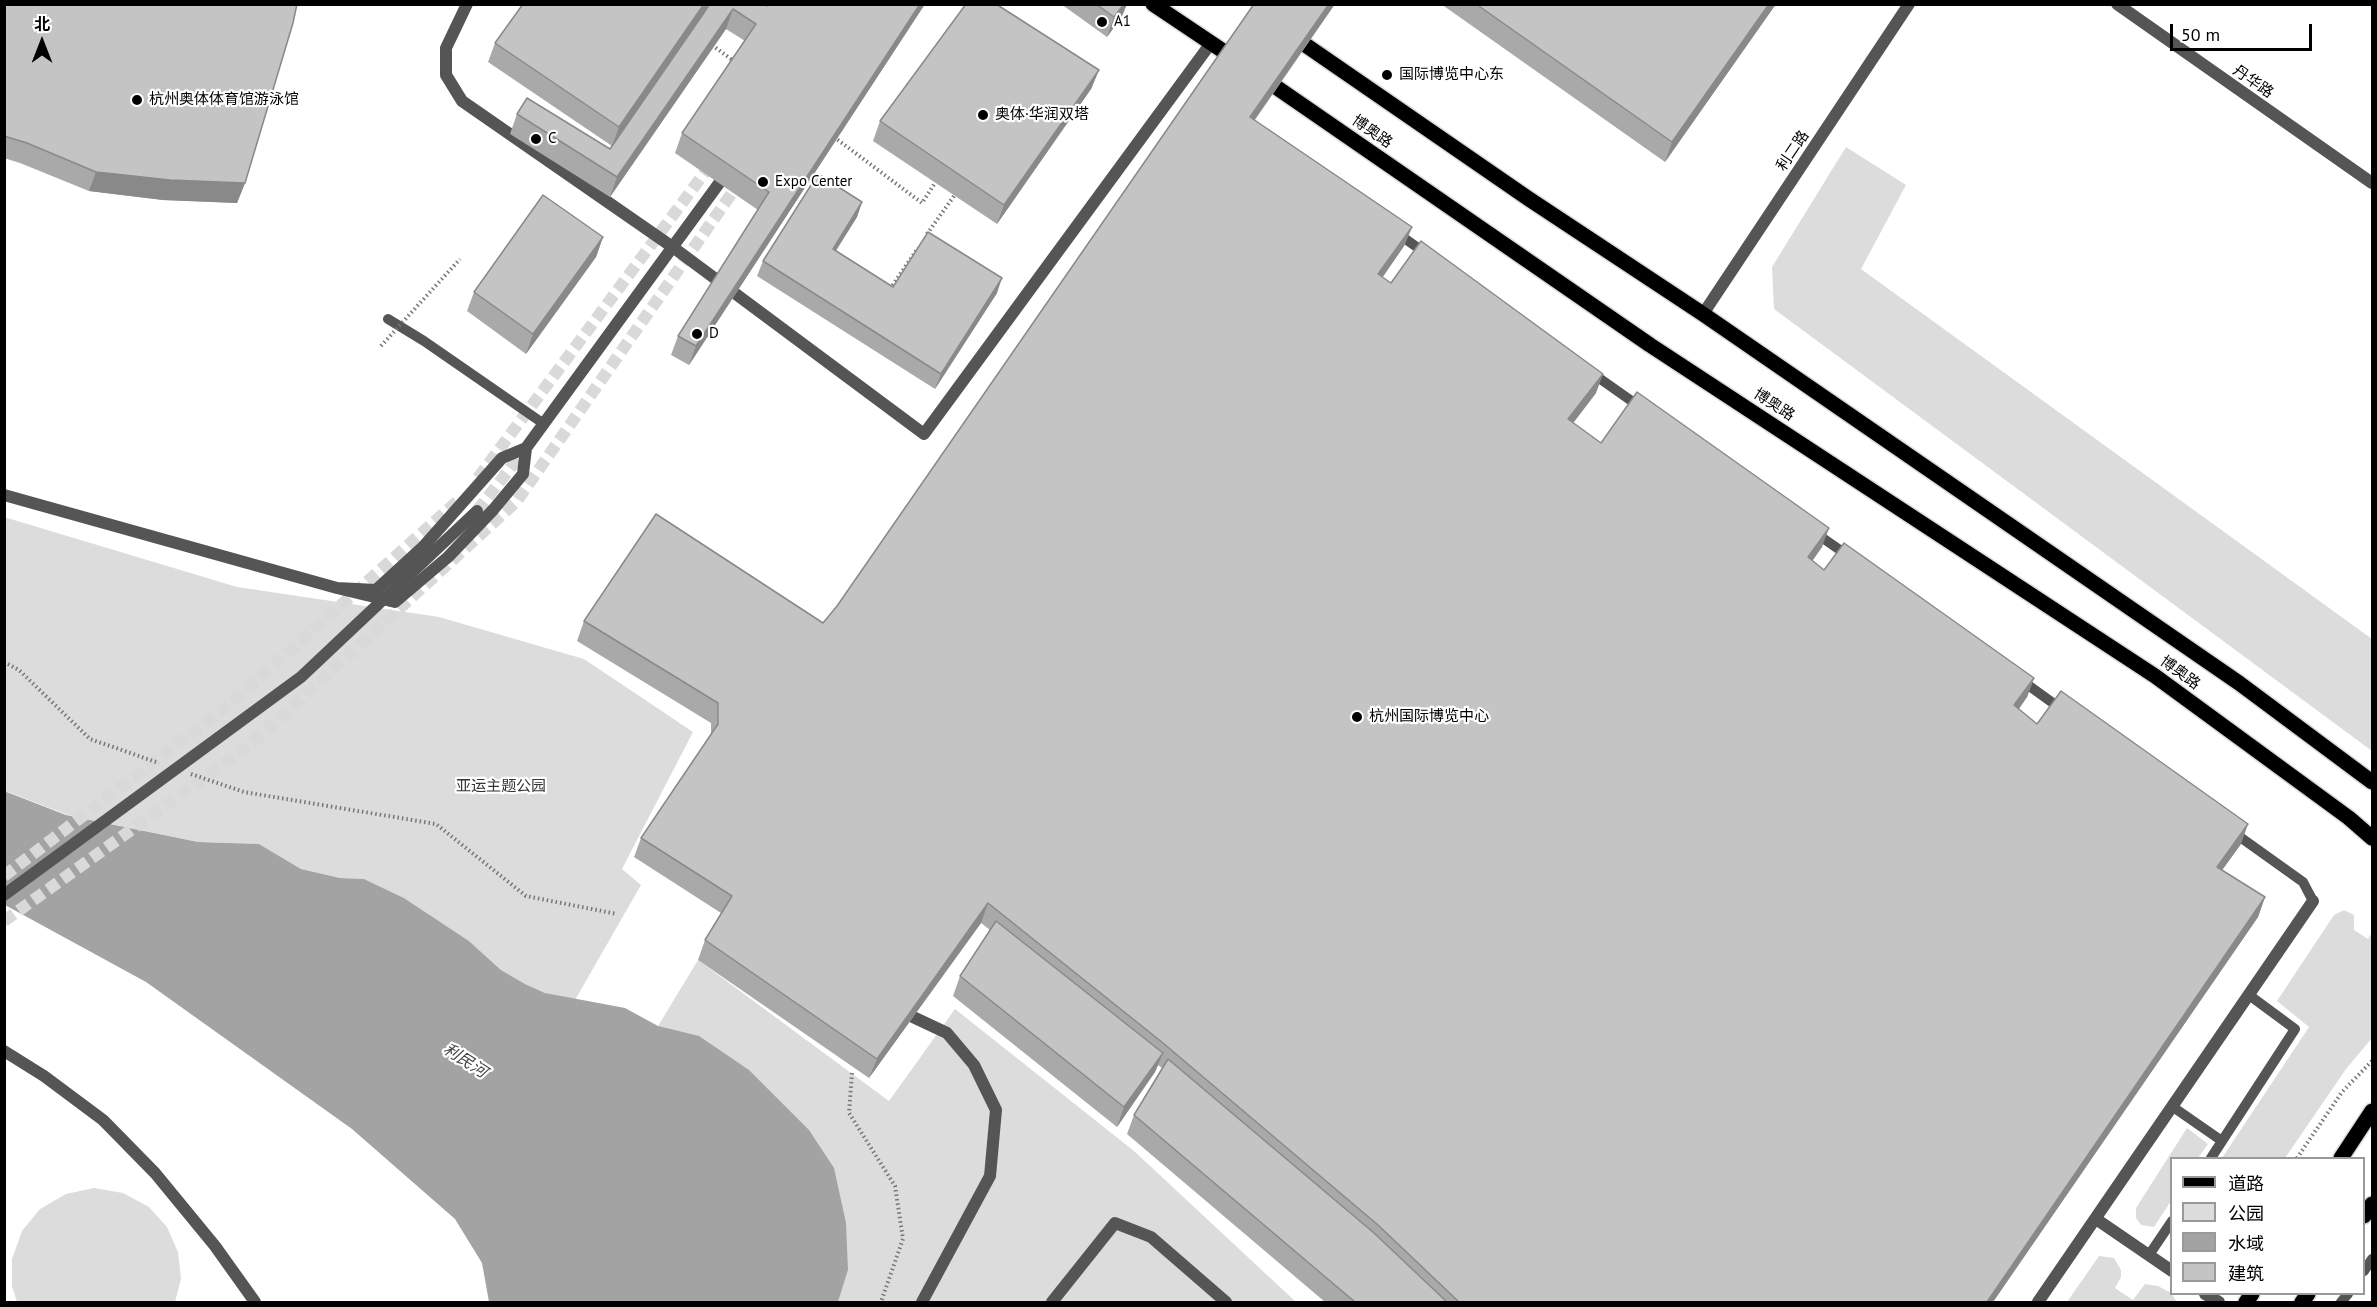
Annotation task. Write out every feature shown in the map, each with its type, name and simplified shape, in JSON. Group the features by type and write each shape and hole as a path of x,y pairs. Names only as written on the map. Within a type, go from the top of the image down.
{"main road":[{"name":"博奥路","path":"1153,4 1650,345 2155,676 2373,838"},
{"name":"博奥路","path":"1276,25 1529,199 1703,314 2239,683 2373,782"},
{"path":"2342,1157 2373,1111"}],"street":[{"path":"467,4 446,48 446,75 462,101 674,248 924,434 1211,44"},
{"name":"利二路","path":"1703,314 1909,4"},
{"name":"丹华路","path":"2116,4 2373,183"},
{"path":"4,495 395,602 448,557 493,510 523,474 526,448 736,160"},
{"path":"338,588 376,590 423,548 502,458 526,448"},
{"path":"4,895 301,677 477,511"},
{"path":"2038,1302 2313,901"},
{"path":"913,1017 947,1033 974,1065 996,1110 990,1176 922,1302"},
{"path":"4,1051 44,1076 103,1120 155,1173 215,1246 255,1302"},
{"path":"2096,1219 2170,1269"},
{"path":"1052,1302 1115,1223 1151,1237 1226,1302"}],"lane":[{"path":"1390,229 1439,263"},
{"path":"388,319 424,341 543,424"},
{"path":"1575,361 1653,416"},
{"path":"1808,527 1856,562"},
{"path":"2012,673 2070,715"},
{"path":"2225,826 2303,882 2313,901"},
{"path":"2212,1157 2295,1029 2249,995"},
{"path":"2172,1107 2222,1141"},
{"path":"2149,1255 2170,1224"}],"path":[{"path":"712,45 741,66"},
{"path":"827,131 922,203 935,183"},
{"path":"889,289 954,196"},
{"path":"381,346 460,259"},
{"path":"4,662 19,670 90,739 167,765"},
{"path":"189,773 244,792 436,824 526,897 617,914"},
{"path":"2298,1157 2342,1092 2373,1061"},
{"path":"852,1073 849,1113 895,1186 903,1239 881,1302"}],"green space":[{"path":"1846,147 1906,185 1861,269 2372,639 2372,751 1774,309 1772,267"},
{"name":"亚运主题公园","path":"4,517 237,587 439,617 584,659 693,732 622,869 641,885 575,1000 545,993 525,984 501,970 469,941 404,898 364,879 340,878 301,869 259,844 198,842 68,815 5,791"},
{"path":"2344,910 2354,915 2354,930 2368,939 2372,932 2372,1038 2346,1069 2286,1157 2223,1157 2309,1027 2277,1001 2334,915"},
{"path":"698,960 889,1101 955,1009 1134,1151 1296,1302 838,1302 848,1270 658,1026"},
{"path":"2187,1128 2208,1144 2199,1157 2170,1157 2170,1203 2154,1227 2141,1225 2136,1218 2136,1208"},
{"path":"94,1188 123,1193 149,1207 167,1227 178,1252 181,1279 175,1302 17,1302 12,1286 12,1259 22,1231 40,1209 66,1194"},
{"path":"2099,1256 2114,1258 2121,1270 2121,1277 2115,1288 2133,1300 2145,1284 2158,1286 2170,1292 2177,1302 2067,1302"}],"water":[{"name":"利民河","path":"4,791 66,815 198,842 259,844 301,869 340,878 364,879 404,898 469,941 501,970 525,984 545,993 625,1008 658,1026 699,1036 749,1070 809,1130 834,1168 846,1223 848,1270 838,1302 489,1302 482,1263 455,1219 352,1129 146,982 5,905"}],"building":[{"name":"杭州奥体体育馆游泳馆","path":"4,4 297,4 245,183 170,180 96,172 27,143 4,136"},
{"path":"523,4 704,4 619,127 495,43"},
{"name":"Expo Center","path":"710,4 764,4 767,6 768,4 920,4 696,346 678,336 769,192 682,133 756,24 733,9 617,177 517,114 527,98 610,149"},
{"name":"奥体·华润双塔","path":"966,4 996,4 1099,70 1004,205 880,121"},
{"path":"1096,4 1124,4 1114,17"},
{"name":"杭州国际博览中心","path":"1254,4 1329,4 1250,117 1412,227 1378,274 1391,283 1421,241 1603,374 1568,419 1601,443 1637,392 1829,528 1808,557 1824,570 1844,543 2034,678 2014,705 2037,724 2061,691 2248,824 2217,867 2265,897 1987,1302 1459,1302 1378,1225 1163,1043 988,903 877,1059 705,940 732,896 641,838 718,724 718,703 584,621 656,514 823,623"},
{"path":"1476,4 1769,4 1672,142"},
{"path":"818,174 862,202 833,249 893,287 928,232 1002,278 941,374 763,261"},
{"path":"543,195 603,237 533,334 474,292"},
{"path":"996,921 1163,1053 1124,1107 960,976"},
{"path":"1168,1059 1374,1233 1447,1302 1355,1302 1134,1115"}],"tunnel":[{"path":"478,478 714,160"},
{"path":"4,921 250,745 516,502 741,180"},
{"path":"477,511 526,448"},
{"path":"4,876 231,703 461,498"}],"place":[{"name":"A1","path":"1102,22"},
{"name":"国际博览中心东","path":"1387,75"},
{"name":"杭州奥体体育馆游泳馆","path":"137,100"},
{"name":"奥体·华润双塔","path":"983,115"},
{"name":"C","path":"536,139"},
{"name":"Expo Center","path":"763,182"},
{"name":"D","path":"697,334"},
{"name":"杭州国际博览中心","path":"1357,717"}]}
